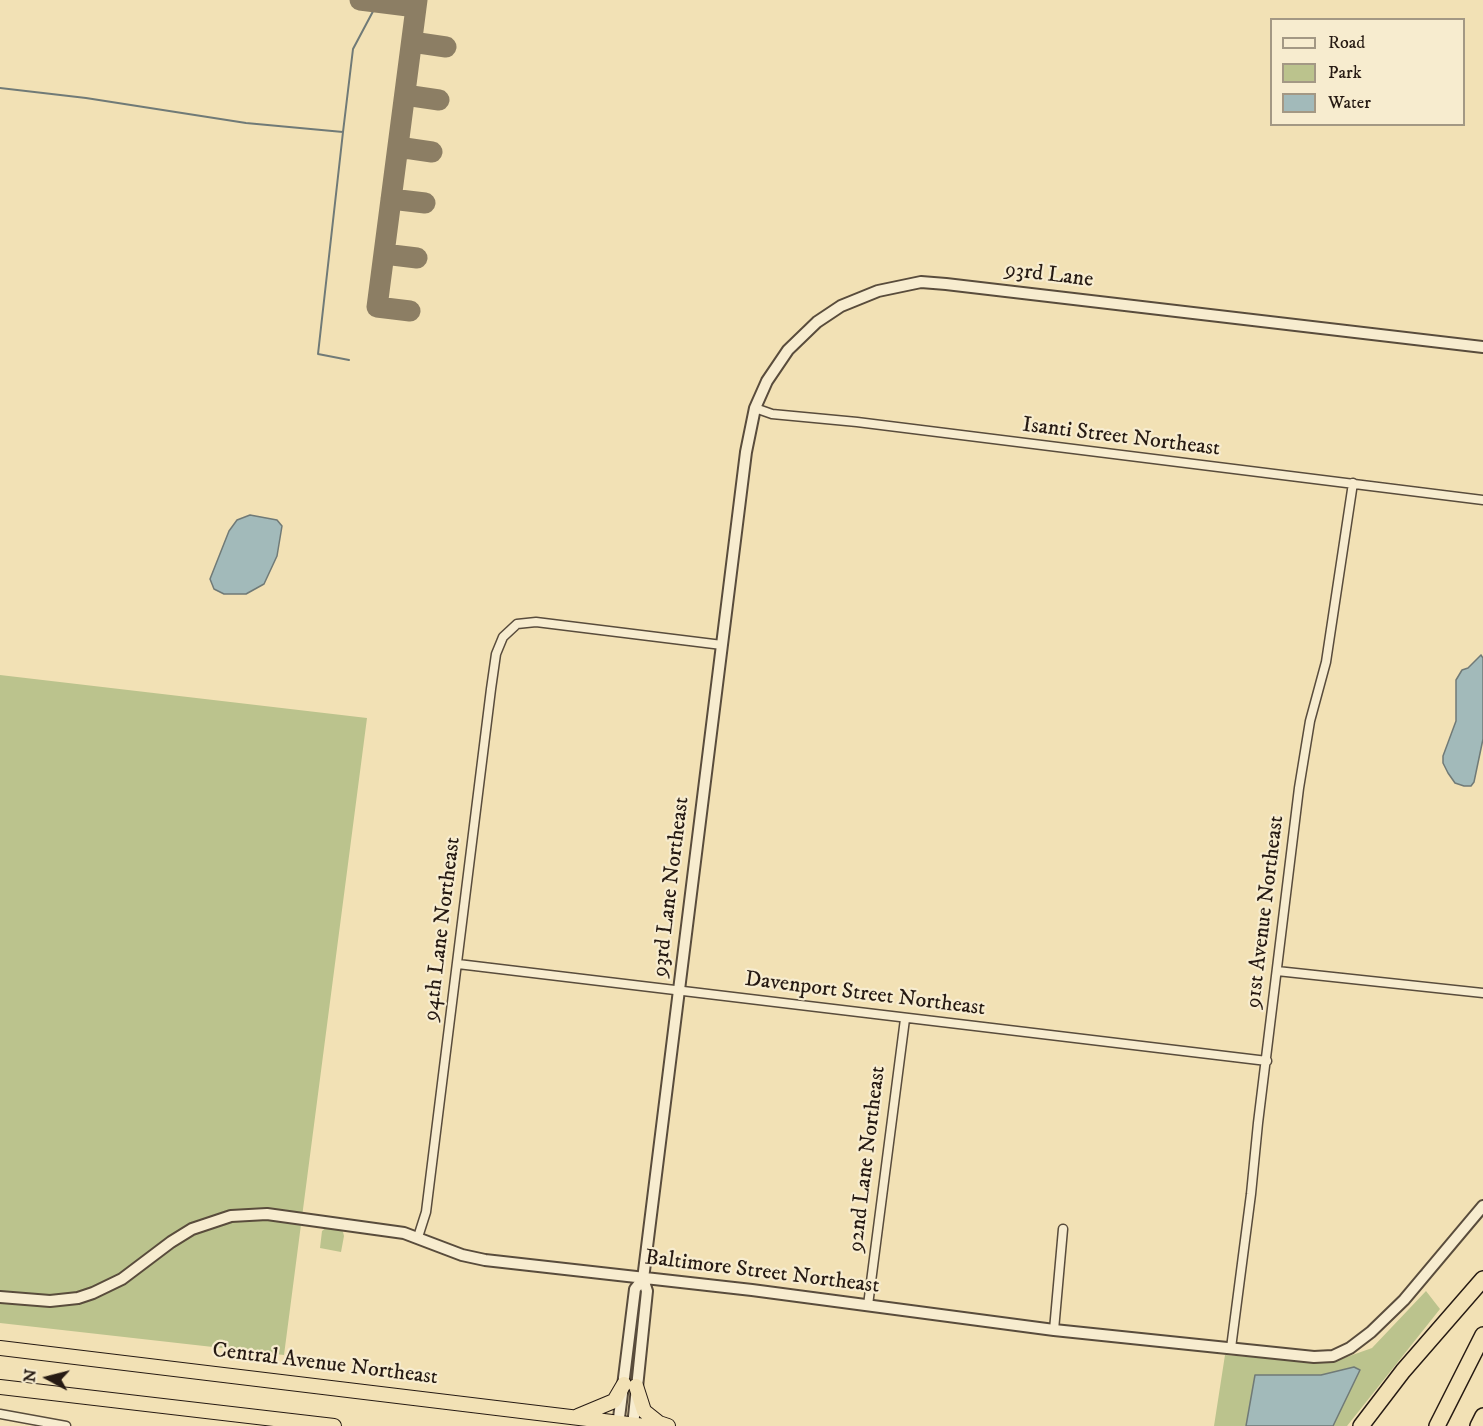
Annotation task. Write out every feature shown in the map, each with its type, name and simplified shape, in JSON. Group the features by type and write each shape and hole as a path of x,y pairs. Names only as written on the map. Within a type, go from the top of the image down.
{"highway":[{"path":"1361,1426 1403,1371 1483,1279"},
{"path":"1437,1426 1483,1335"},
{"name":"Central Avenue Northeast","path":"0,1348 637,1426"},
{"path":"572,1417 596,1410 614,1401 630,1385 644,1411 659,1423 668,1426"},
{"path":"0,1387 334,1426"},
{"path":"1478,1426 1483,1417"}],"street":[{"name":"93rd Lane","path":"740,499 749,432 755,408 776,366 801,336 817,322 841,306 864,295 892,286 914,283 946,284 1483,347"},
{"name":"Isanti Street Northeast","path":"755,408 772,414 857,422 1483,500"},
{"name":"91st Avenue Northeast","path":"1231,1348 1299,788 1310,722 1326,662 1353,483"},
{"name":"93rd Lane Northeast","path":"637,1426 630,1385 635,1289 643,1279 740,499"},
{"name":"94th Lane Northeast","path":"418,1237 426,1212 494,664 499,645 511,628 525,622 536,622 722,645"},
{"name":"Davenport Street Northeast","path":"458,964 1267,1061"},
{"path":"1277,971 1483,993"},
{"name":"92nd Lane Northeast","path":"868,1305 905,1019"},
{"name":"Baltimore Street Northeast","path":"0,1297 50,1301 78,1298 122,1279 192,1229 217,1220 242,1215 267,1214 387,1229 418,1237 472,1258 643,1279 704,1284 1054,1330 1314,1358 1333,1356 1350,1348 1371,1332 1404,1300 1483,1206"},
{"path":"1054,1330 1063,1229"},
{"name":"93rd Lane Northeast","path":"618,1425 630,1385"},
{"path":"0,1414 15,1421 66,1426"}],"green space":[{"path":"0,675 367,718 284,1355 0,1323"},
{"path":"327,1227 341,1229 343,1232 341,1252 320,1248 322,1231"},
{"path":"1426,1291 1440,1309 1347,1426 1214,1426 1225,1355 1330,1363 1372,1348"}],"water":[{"path":"250,515 277,520 282,526 277,556 264,584 246,594 224,594 214,589 210,579 229,531 237,520"},
{"path":"1481,655 1483,658 1483,739 1474,782 1471,786 1464,786 1455,783 1448,773 1443,763 1443,756 1456,721 1456,680 1462,670 1468,668"},
{"path":"1354,1367 1360,1370 1333,1426 1246,1426 1255,1375 1321,1375"}],"waterway":[{"path":"0,88 86,98 246,123 343,132 353,49 379,0"},
{"path":"343,132 318,354 349,360"}],"taxiway":[{"path":"360,0 416,7"},
{"path":"410,311 377,307 417,0"},
{"path":"412,42 446,47"},
{"path":"405,95 439,100"},
{"path":"398,147 432,152"},
{"path":"391,199 425,203"},
{"path":"384,254 417,258"}]}
